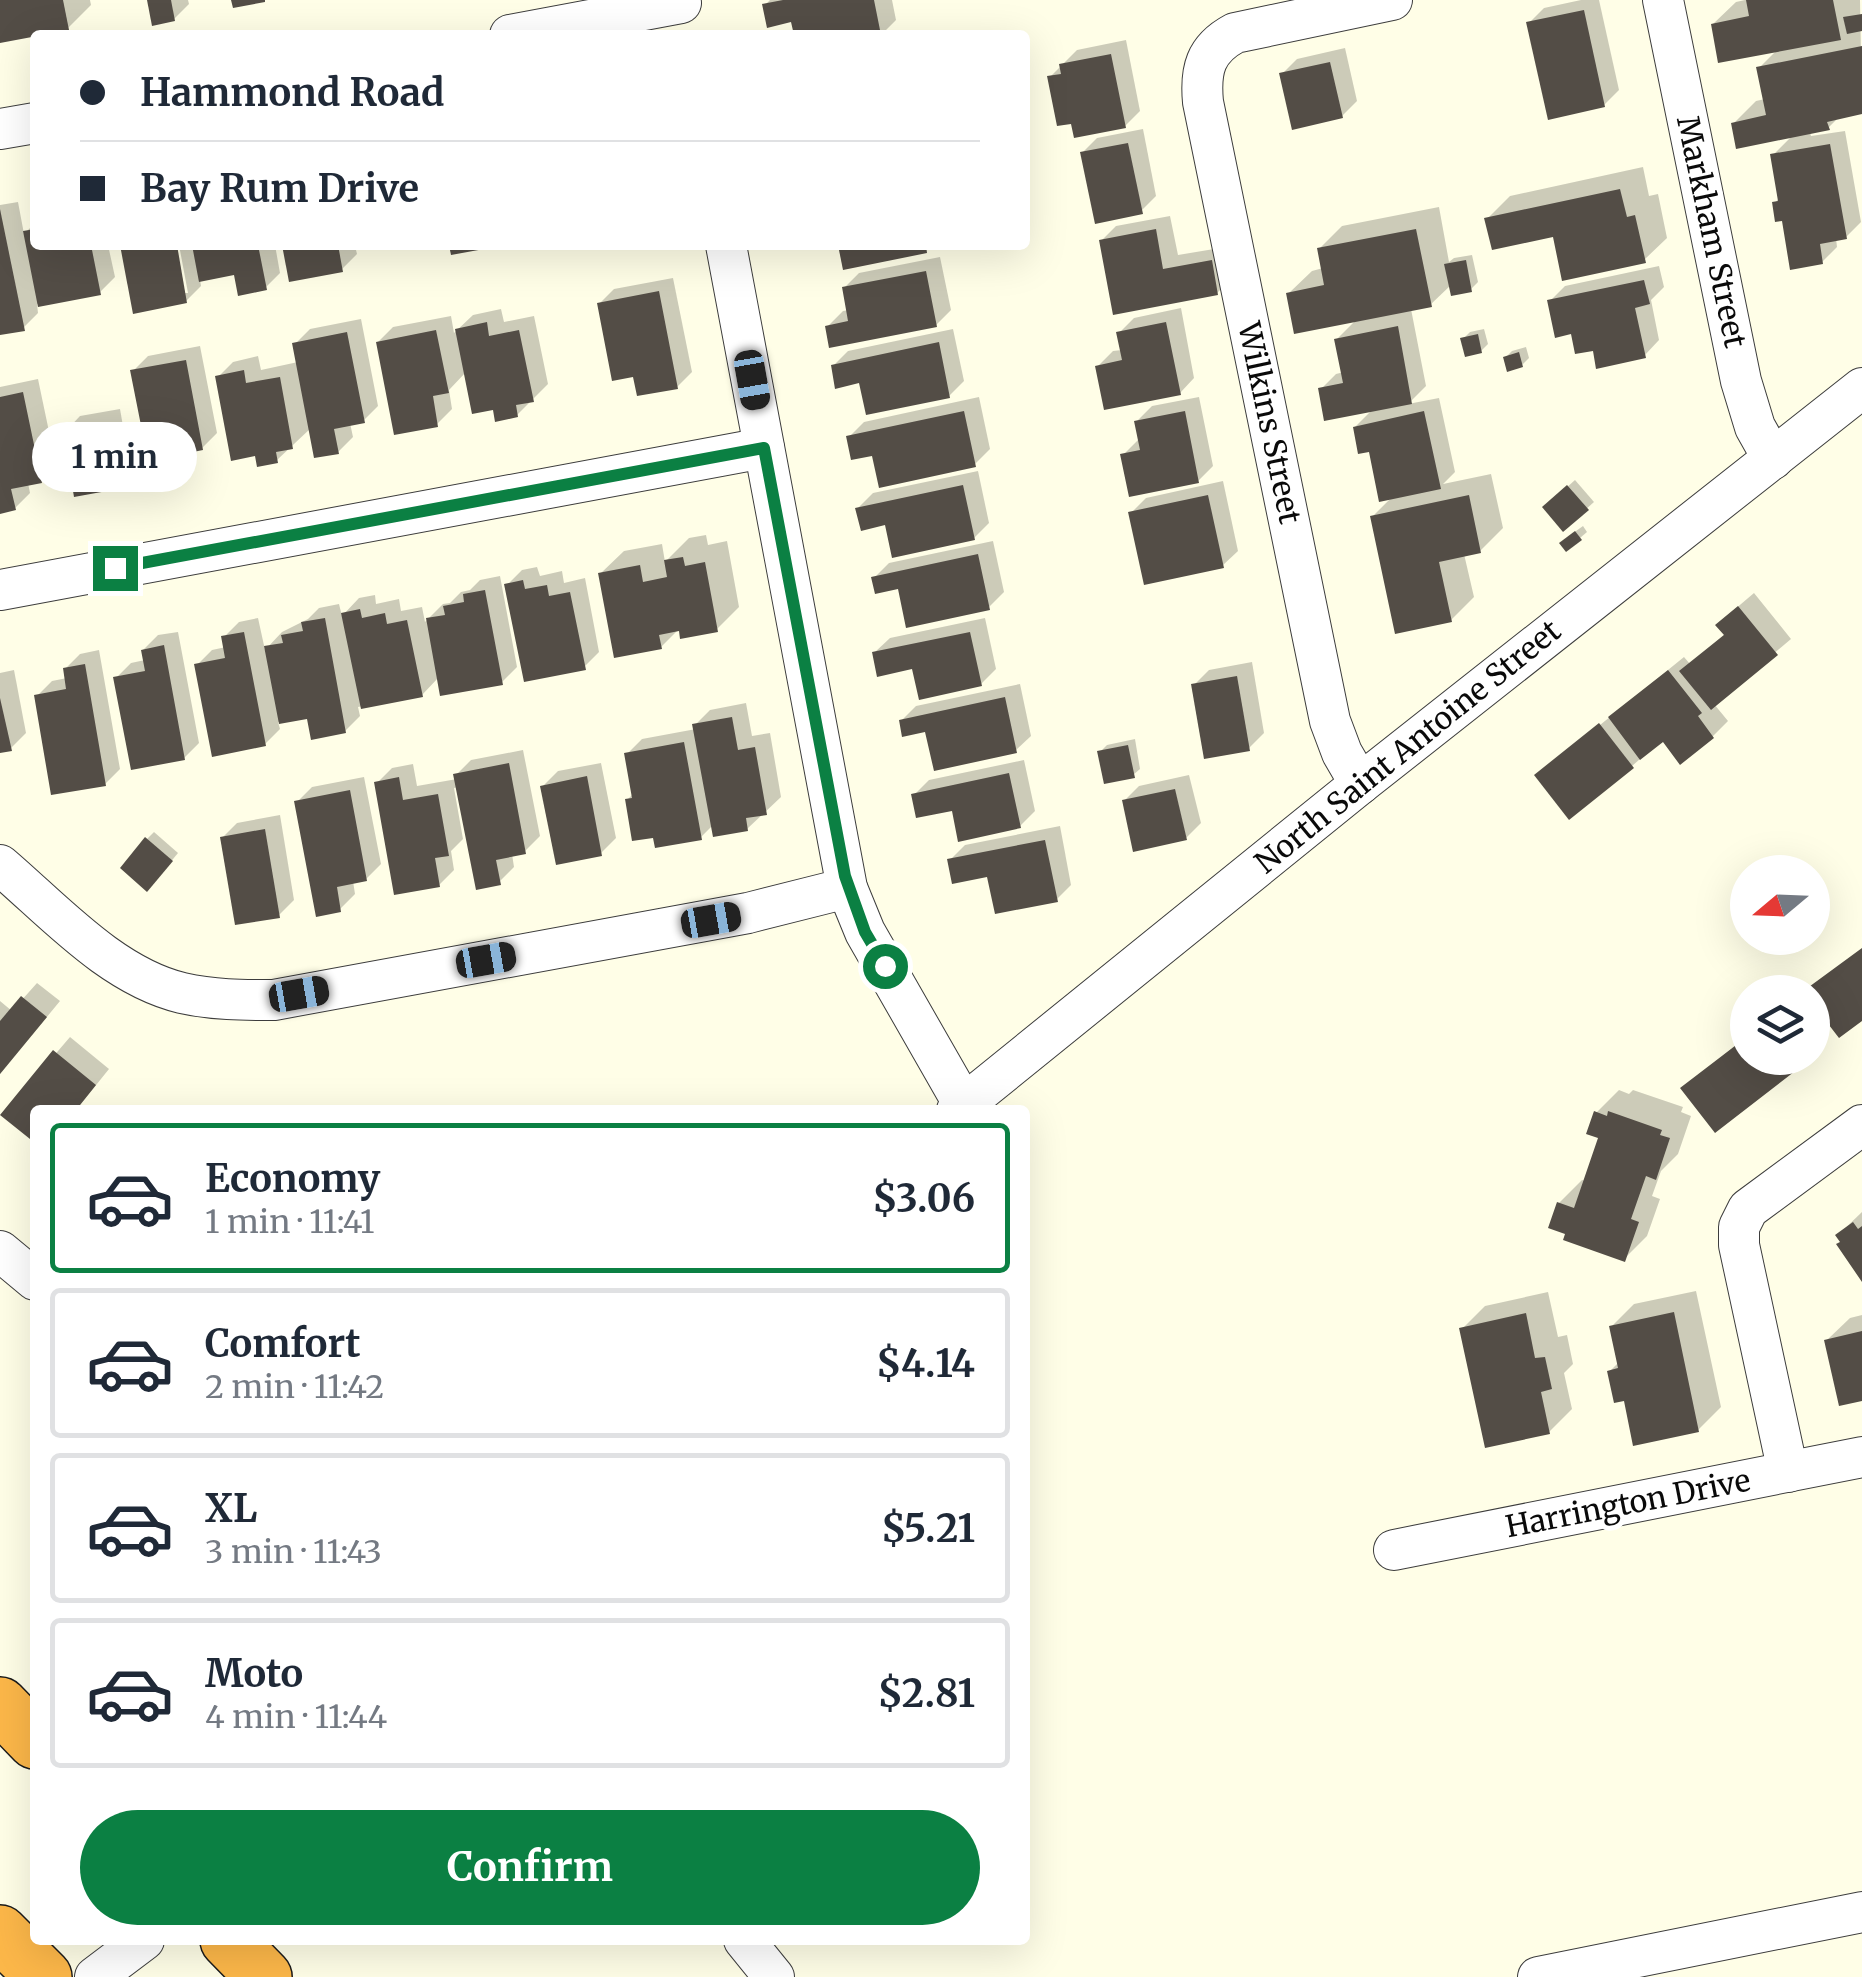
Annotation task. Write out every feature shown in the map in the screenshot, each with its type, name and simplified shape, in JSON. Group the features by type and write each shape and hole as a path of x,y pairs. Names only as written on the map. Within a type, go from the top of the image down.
{"highway":[{"path":"0,1932 44,1977"},
{"path":"233,1945 264,1977"}],"street":[{"name":"Wilkins Street","path":"1360,784 1330,721 1201,78 1206,57 1235,33 1392,0"},
{"name":"Markham Street","path":"1663,0 1741,381 1755,427 1773,459"},
{"path":"549,30 683,13"},
{"path":"0,129 30,124"},
{"path":"727,250 848,888 865,932 960,1105"},
{"name":"North Saint Antoine Street","path":"963,1105 1360,784 1862,388"},
{"path":"0,590 764,448"},
{"path":"0,865 126,968 178,992 229,1001 274,1000 748,913 848,888"},
{"path":"1788,1472 1739,1245 1739,1226 1748,1209 1862,1125"},
{"path":"0,1251 30,1276"},
{"name":"Harrington Drive","path":"1394,1550 1862,1456"},
{"path":"1538,1977 1589,1972 1862,1912"},
{"path":"95,1977 137,1945"},
{"path":"748,1945 774,1977"}],"building":[{"path":"0,0 63,0 69,30 30,30 30,37 0,43"},
{"path":"147,0 171,0 175,21 152,26"},
{"path":"231,0 265,0 265,2 233,8"},
{"path":"783,0 874,0 880,30 793,30 791,22 767,28 762,4"},
{"path":"1746,0 1833,0 1841,40 1718,63 1711,24 1749,16"},
{"path":"1584,10 1605,107 1548,120 1526,22"},
{"path":"1862,14 1862,31 1847,34 1843,17"},
{"path":"1862,46 1862,114 1827,122 1830,130 1736,149 1731,123 1766,115 1756,67"},
{"path":"1111,54 1126,128 1074,138 1071,124 1057,126 1047,76 1061,74 1059,64"},
{"path":"1330,62 1343,118 1292,130 1279,73"},
{"path":"1128,143 1143,214 1095,224 1080,152"},
{"path":"1830,144 1847,239 1820,244 1823,264 1790,270 1782,221 1775,222 1772,202 1778,201 1770,154"},
{"path":"1620,189 1627,217 1635,215 1646,263 1562,281 1553,237 1492,250 1484,218"},
{"path":"0,209 25,331 0,335"},
{"path":"1156,229 1163,269 1212,260 1218,295 1113,315 1099,240"},
{"path":"1416,229 1432,307 1294,334 1286,293 1324,285 1317,248"},
{"path":"30,230 30,250 92,250 101,295 38,307 23,231"},
{"path":"121,250 178,250 187,303 133,314"},
{"path":"193,250 259,250 267,290 238,296 234,275 199,282"},
{"path":"283,250 339,250 343,272 289,282"},
{"path":"450,250 478,250 451,255"},
{"path":"839,250 927,250 927,253 843,270"},
{"path":"1466,260 1472,292 1451,296 1444,264"},
{"path":"926,271 937,327 829,348 825,326 848,321 842,287"},
{"path":"1644,280 1650,304 1635,308 1646,358 1596,369 1593,351 1575,354 1571,334 1555,338 1547,300"},
{"path":"659,291 678,389 637,396 633,377 612,381 597,303"},
{"path":"487,322 489,336 519,330 534,402 516,405 518,417 495,422 493,410 472,414 455,329"},
{"path":"1166,322 1181,395 1104,410 1095,366 1122,360 1116,332"},
{"path":"1398,326 1412,404 1324,421 1318,388 1343,383 1334,339"},
{"path":"436,330 449,393 433,396 438,427 394,435 376,342"},
{"path":"347,332 365,423 334,429 339,454 314,458 292,343"},
{"path":"1478,334 1482,353 1465,357 1460,338"},
{"path":"939,342 950,398 866,415 859,383 835,389 831,365"},
{"path":"1519,352 1523,367 1507,372 1503,357"},
{"path":"186,360 203,450 173,456 178,481 153,486 130,370"},
{"path":"244,370 246,383 280,377 293,449 276,452 278,463 257,467 255,456 231,461 215,376"},
{"path":"23,392 42,483 11,489 16,510 0,514 0,397"},
{"path":"964,411 976,467 879,488 872,456 851,460 846,436"},
{"path":"1185,411 1199,483 1129,497 1120,454 1140,450 1134,421"},
{"path":"1424,411 1441,489 1379,502 1369,452 1358,454 1353,427"},
{"path":"106,423 118,489 74,497 63,431"},
{"path":"963,485 975,540 892,558 885,525 861,531 855,508"},
{"path":"1567,485 1589,510 1563,532 1542,507"},
{"path":"1208,495 1224,568 1144,585 1128,512"},
{"path":"1469,495 1481,553 1439,562 1452,622 1395,634 1370,516"},
{"path":"1575,531 1582,540 1566,552 1559,543"},
{"path":"978,554 990,610 906,628 898,589 875,594 871,577"},
{"path":"683,557 685,566 705,562 718,632 680,639 679,631 659,635 662,649 614,658 598,573 640,565 643,582 667,577 664,560"},
{"path":"523,580 525,589 547,585 549,596 570,592 586,670 524,682 504,584"},
{"path":"485,590 503,685 440,696 426,618 445,615 443,606 464,602 463,594"},
{"path":"1738,606 1778,655 1711,710 1679,671 1724,635 1715,625"},
{"path":"360,609 362,618 385,613 387,624 407,620 423,697 361,709 341,613"},
{"path":"325,618 346,733 311,740 307,719 279,724 264,646 283,643 281,635 303,631 301,622"},
{"path":"244,632 266,746 212,757 194,664 225,658 221,636"},
{"path":"970,632 982,686 919,700 912,669 877,677 872,652"},
{"path":"164,645 185,760 131,770 113,677 145,671 141,650"},
{"path":"85,664 106,786 51,795 34,695 66,689 63,668"},
{"path":"1668,670 1702,713 1698,716 1714,738 1680,765 1663,742 1640,760 1608,717"},
{"path":"1237,676 1250,751 1204,759 1191,684"},
{"path":"1005,697 1017,753 934,771 925,732 902,737 899,720"},
{"path":"0,698 12,751 0,753"},
{"path":"732,717 738,750 755,747 767,815 746,818 748,831 713,837 692,724"},
{"path":"1599,723 1634,768 1569,820 1534,775"},
{"path":"684,742 702,840 655,848 653,838 632,841 625,799 632,798 624,753"},
{"path":"1128,745 1135,778 1104,784 1097,751"},
{"path":"509,763 526,854 496,860 501,885 476,890 453,774"},
{"path":"1009,773 1021,828 958,842 952,811 916,818 911,794"},
{"path":"587,776 602,856 556,865 540,786"},
{"path":"399,777 403,800 438,794 449,856 435,858 440,887 394,895 374,782"},
{"path":"1175,789 1187,840 1133,852 1122,800"},
{"path":"350,790 367,881 337,887 341,912 316,917 294,801"},
{"path":"265,829 280,918 235,925 220,837"},
{"path":"145,837 173,861 147,892 120,868"},
{"path":"1045,840 1058,902 995,914 987,877 952,884 947,859"},
{"path":"1862,948 1862,1021 1839,1038 1830,1026 1830,975 1825,975"},
{"path":"21,996 47,1017 0,1074 0,1021"},
{"path":"53,1050 96,1085 80,1105 30,1105 30,1139 0,1115"},
{"path":"1730,1050 1730,1075 1790,1075 1715,1133 1680,1088"},
{"path":"1594,1111 1607,1116 1608,1111 1662,1130 1660,1135 1670,1138 1656,1180 1646,1176 1631,1219 1639,1222 1625,1262 1563,1240 1565,1234 1548,1228 1557,1202 1574,1208 1598,1138 1586,1134"},
{"path":"1853,1222 1858,1229 1862,1226 1862,1282 1836,1244 1840,1242 1835,1235"},
{"path":"1674,1312 1699,1432 1633,1446 1624,1401 1614,1403 1607,1371 1618,1368 1609,1326"},
{"path":"1526,1313 1535,1358 1545,1357 1552,1389 1541,1392 1550,1434 1485,1448 1459,1328"},
{"path":"1862,1331 1862,1401 1839,1406 1824,1340"}],"route":[{"path":"115,568 764,448 845,876 865,932 885,966"}]}
